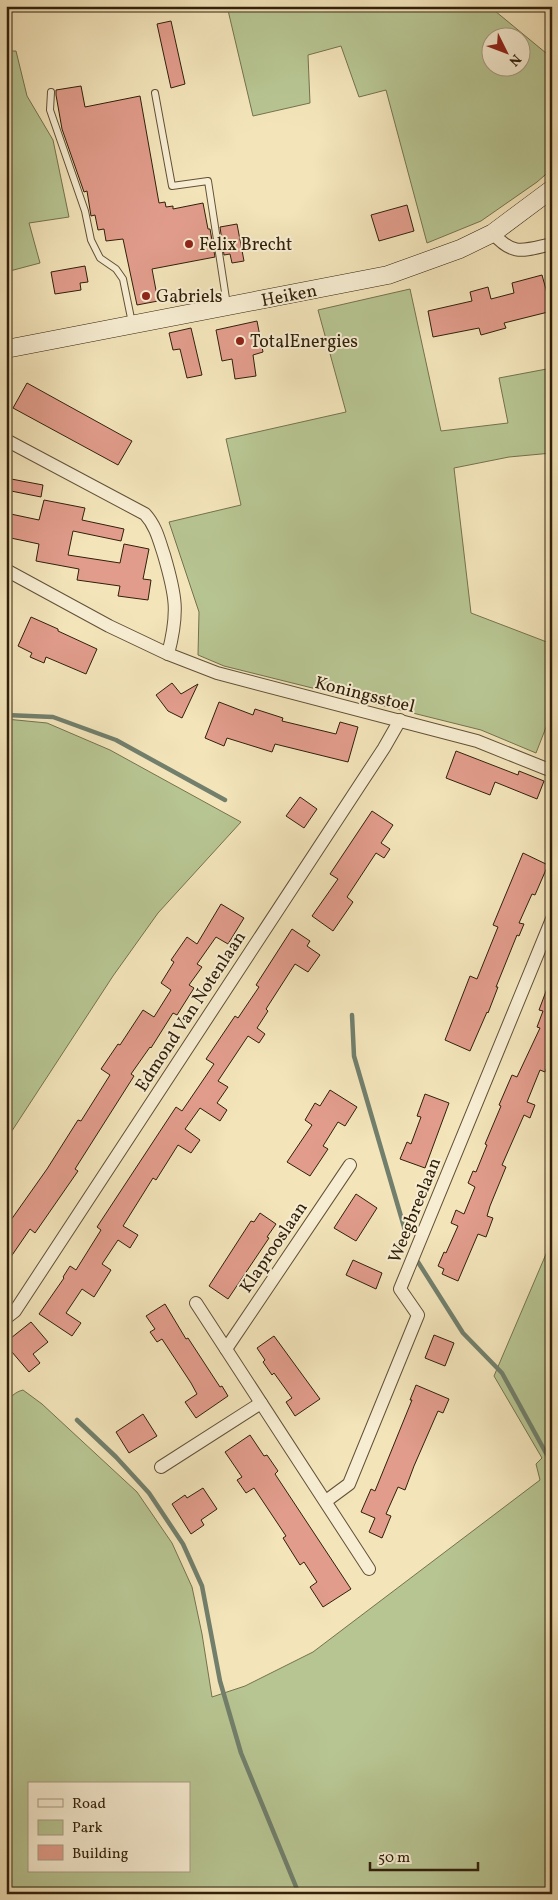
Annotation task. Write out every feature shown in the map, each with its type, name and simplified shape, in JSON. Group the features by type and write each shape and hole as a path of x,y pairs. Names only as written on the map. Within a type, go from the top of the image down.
{"main road":[{"name":"Heiken","path":"6,349 388,275 460,249 493,232 552,189"}],"street":[{"path":"493,232 501,243 510,249 524,250 552,244"},
{"path":"6,440 145,514 152,522 157,532 174,589 176,606 175,629 168,654"},
{"name":"Koningsstoel","path":"6,570 71,607 168,654 217,673 477,741 552,771"},
{"name":"Edmond Van Notenlaan","path":"6,1318 15,1310 26,1294 384,748 400,720"},
{"name":"Weegbreelaan","path":"326,1502 349,1484 418,1315 400,1289 552,919"},
{"name":"Klaprooslaan","path":"226,1349 350,1165"},
{"path":"196,1303 369,1569"},
{"path":"161,1468 262,1403"}],"lane":[{"path":"50,92 50,110 85,211 91,240 100,258 116,269 123,279 132,325"},
{"path":"155,93 172,186 208,181 227,306"}],"green space":[{"path":"227,6 489,6 516,28 480,28 480,78 530,78 530,40 552,58 552,169 537,182 481,221 427,243 386,90 359,97 341,46 308,55 310,103 253,116"},
{"path":"6,51 16,51 27,96 53,140 69,217 29,223 40,263 6,272"},
{"path":"410,289 441,431 508,423 499,378 552,368 552,453 509,457 454,468 471,613 552,644 552,712 536,753 481,730 224,666 198,655 199,612 169,522 241,505 226,439 346,412 318,310"},
{"path":"6,719 47,723 110,750 241,822 158,913 113,976 6,1140"},
{"path":"552,1240 552,1894 6,1894 6,1404 11,1397 23,1390 42,1404 137,1492 172,1543 192,1587 212,1697 245,1686 313,1652 540,1480 536,1464 542,1458 494,1376"}],"building":[{"path":"171,21 185,84 171,88 157,24"},
{"path":"81,86 85,107 140,96 159,203 165,202 166,207 173,206 173,209 203,203 215,257 152,269 158,301 137,305 123,239 106,241 104,229 98,230 95,215 91,216 87,191 84,192 62,129 56,95 56,90"},
{"path":"407,205 414,231 379,241 371,215"},
{"path":"237,224 244,261 232,263 230,254 224,255 220,227"},
{"path":"85,266 88,282 80,283 81,290 55,294 51,272"},
{"path":"542,275 552,311 504,323 506,328 481,335 479,328 433,337 428,311 472,301 470,292 488,287 491,299 514,293 512,283"},
{"name":"TotalEnergies","path":"257,321 263,352 253,355 256,376 235,379 232,359 222,361 216,330"},
{"path":"191,328 202,375 187,378 180,349 173,350 169,333"},
{"path":"27,383 132,441 118,465 13,408"},
{"path":"6,478 43,485 41,497 6,490"},
{"path":"44,500 85,508 82,520 124,529 121,541 73,531 68,555 120,563 124,544 149,549 143,579 151,580 148,600 118,596 120,586 77,580 79,569 36,561 39,544 6,537 6,513 39,520"},
{"path":"31,617 97,649 86,674 46,657 44,663 30,657 32,653 18,646"},
{"path":"172,683 181,694 198,684 182,718 168,711 156,695"},
{"path":"219,702 253,715 255,709 283,718 282,721 336,734 340,722 358,727 348,762 275,744 272,752 227,738 224,746 205,738"},
{"path":"456,751 518,775 519,771 544,781 537,799 495,782 490,795 446,778"},
{"path":"300,797 317,809 304,828 286,816"},
{"path":"372,811 393,825 381,843 390,849 384,858 376,853 347,897 353,902 333,931 312,916 338,879 330,874"},
{"path":"523,853 548,865 535,895 532,894 519,923 524,924 519,936 517,935 496,987 498,987 488,1013 470,1051 445,1040 470,976 477,979 498,927 493,925"},
{"path":"221,904 244,918 228,944 216,937 197,964 202,967 189,985 194,988 177,1015 173,1013 151,1048 131,1074 134,1076 75,1169 78,1171 35,1233 30,1229 6,1264 6,1227 47,1169 78,1120 81,1121 110,1075 101,1069 118,1044 120,1045 143,1010 154,1017 171,990 161,983 174,962 171,960 187,937 197,944"},
{"path":"292,929 310,941 307,946 320,955 308,972 295,964 266,1009 268,1011 257,1028 265,1034 259,1043 248,1036 218,1081 228,1087 217,1103 227,1110 220,1121 200,1108 185,1129 200,1140 191,1153 178,1145 156,1180 153,1178 123,1226 138,1235 130,1248 118,1240 102,1264 111,1270 94,1297 82,1289 66,1313 81,1323 72,1336 39,1314 70,1266 76,1270 101,1230 97,1227 176,1107 182,1111 214,1064 206,1059 235,1016 238,1018 259,987 256,985"},
{"path":"551,978 552,1054 545,1072 540,1070 527,1102 535,1105 530,1118 524,1115 502,1165 506,1167 487,1216 493,1218 486,1237 478,1234 458,1281 442,1274 444,1269 438,1266 458,1226 451,1223 456,1210 464,1214 475,1187 468,1183 473,1171 476,1172 487,1145 485,1144 501,1106 499,1105 512,1075 517,1077 540,1028 537,1027 543,1011 539,1010"},
{"path":"330,1090 357,1107 345,1126 338,1122 323,1146 328,1149 310,1176 287,1162 312,1125 305,1120 315,1103 320,1106"},
{"path":"425,1094 449,1103 425,1168 400,1159 407,1142 411,1144 421,1117 417,1116"},
{"path":"356,1194 377,1208 356,1241 334,1228"},
{"path":"260,1213 276,1224 267,1237 269,1238 228,1299 209,1286 251,1221 254,1222"},
{"path":"353,1260 382,1273 376,1289 346,1275"},
{"path":"165,1304 186,1339 188,1338 228,1396 196,1418 185,1402 197,1394 162,1339 157,1342 150,1332 155,1329 146,1316"},
{"path":"31,1322 48,1342 33,1354 40,1363 29,1372 6,1345 6,1342"},
{"path":"434,1335 454,1343 445,1366 425,1358"},
{"path":"274,1336 320,1399 295,1416 286,1402 292,1398 274,1373 272,1375 263,1362 265,1360 257,1348"},
{"path":"416,1385 449,1399 443,1413 438,1411 405,1490 398,1487 386,1514 391,1516 382,1538 369,1532 375,1518 361,1512 371,1489 375,1491 412,1400 410,1400"},
{"path":"143,1414 157,1436 129,1453 116,1432"},
{"path":"250,1435 264,1456 267,1455 278,1471 275,1474 351,1589 323,1607 310,1587 317,1582 304,1562 300,1565 283,1538 286,1536 254,1488 246,1493 237,1480 242,1477 225,1452"},
{"path":"203,1488 217,1509 201,1520 204,1525 191,1534 172,1504 185,1495 187,1498"}],"waterway":[{"path":"6,715 53,717 116,740 225,800"},
{"path":"352,1015 354,1056 407,1237"},
{"path":"418,1262 463,1333 502,1373 552,1464"},
{"path":"77,1420 116,1457 149,1493 183,1544 202,1586 220,1681 241,1753 299,1894"}],"place":[{"name":"Felix Brecht","path":"189,244"},
{"name":"Gabriels","path":"146,296"},
{"name":"TotalEnergies","path":"240,341"}]}
